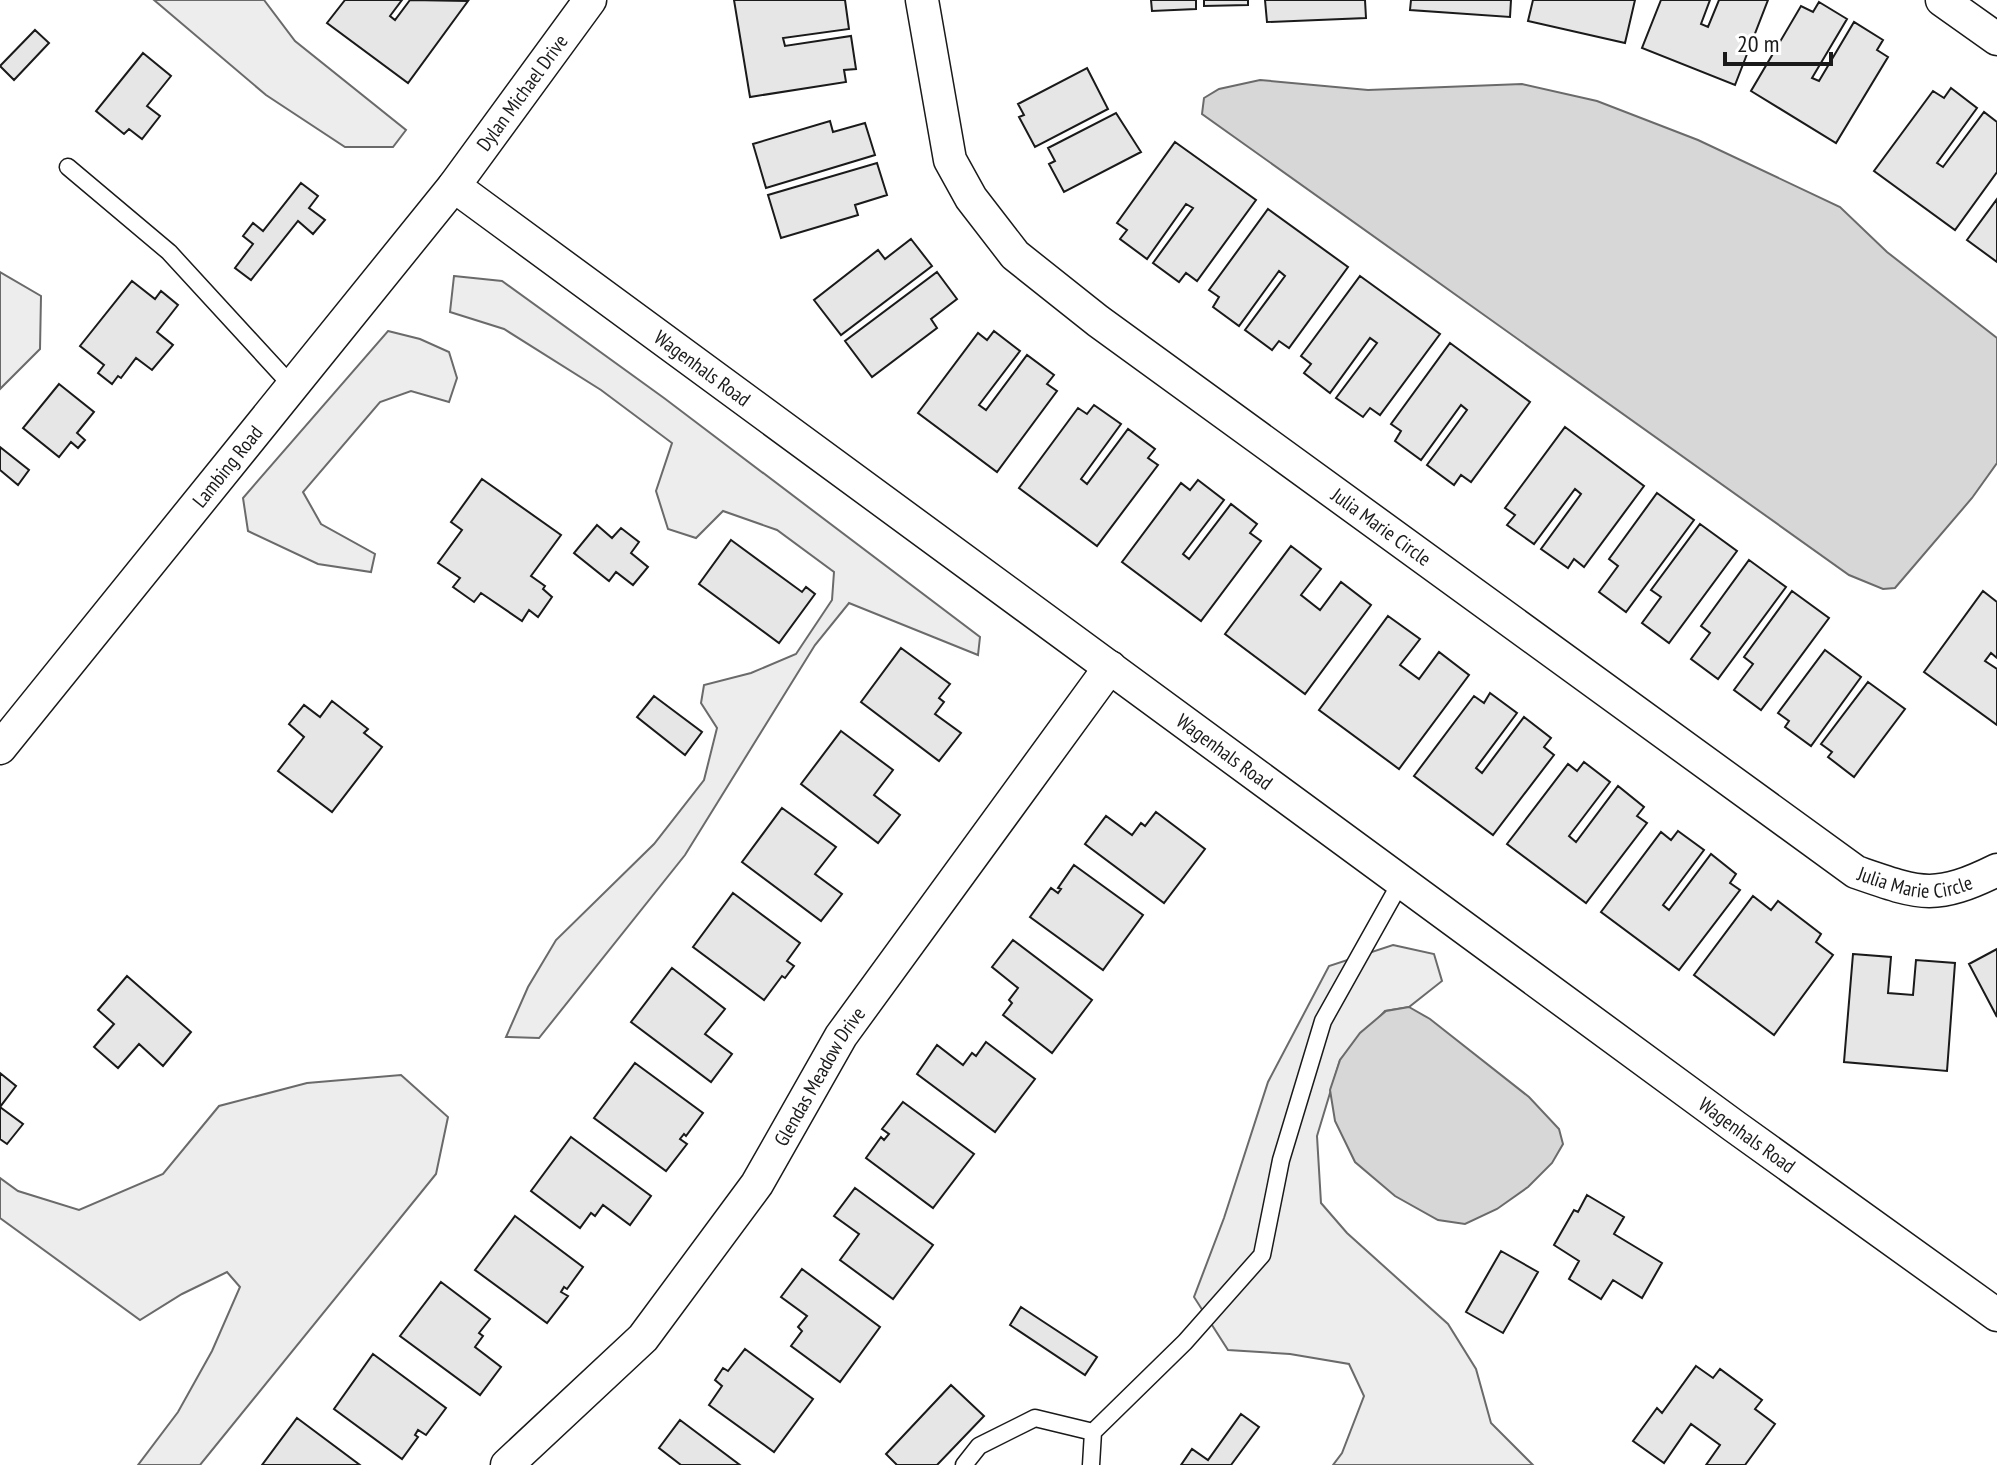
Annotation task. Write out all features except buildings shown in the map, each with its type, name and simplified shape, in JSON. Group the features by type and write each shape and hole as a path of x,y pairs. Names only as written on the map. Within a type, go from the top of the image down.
{"street":[{"name":"Dylan Michael Drive","path":"454,186 590,0"},
{"name":"Julia Marie Circle","path":"922,0 950,160 971,198 1015,255 1123,339 1856,872 1905,889 1938,892 1967,884 1997,870"},
{"path":"1942,0 1997,39"},
{"name":"Lambing Road","path":"0,748 454,186"},
{"name":"Wagenhals Road","path":"454,186 1734,1126 1997,1315"},
{"name":"Glendas Meadow Drive","path":"507,1465 643,1338 757,1184 841,1036 1110,667"}],"lane":[{"path":"68,167 169,252 292,386"},
{"path":"1091,1465 1093,1432 1185,1342 1262,1255 1281,1160 1323,1021 1402,880"},
{"path":"964,1465 979,1446 1035,1418 1093,1432"}],"shaded area":[{"path":"154,0 264,0 295,41 406,130 393,147 345,147 266,95"},
{"path":"1260,80 1368,90 1522,84 1597,101 1698,140 1840,207 1887,252 1997,338 1997,463 1972,498 1895,588 1883,589 1849,575 1202,114 1204,98 1219,89"},
{"path":"0,272 41,296 40,349 0,389"},
{"path":"454,276 502,281 664,398 980,637 978,655 849,603 815,645 685,855 539,1038 506,1037 528,987 556,940 654,844 704,780 717,728 701,703 704,685 751,673 796,654 832,600 834,572 777,530 723,511 696,538 668,529 656,491 672,443 601,390 504,329 450,312"},
{"path":"388,331 420,339 449,352 457,378 449,402 411,391 380,402 303,492 321,524 375,554 371,572 318,564 248,531 243,498"},
{"path":"1393,945 1434,954 1442,981 1409,1007 1385,1011 1340,1060 1317,1136 1321,1203 1347,1233 1448,1324 1476,1369 1491,1423 1533,1465 1333,1465 1342,1453 1364,1396 1349,1364 1290,1354 1228,1350 1194,1297 1224,1218 1268,1082 1329,966"},
{"path":"1409,1007 1430,1019 1529,1097 1559,1129 1563,1144 1552,1163 1528,1187 1497,1209 1465,1224 1438,1220 1395,1196 1355,1162 1335,1121 1330,1090 1340,1060 1360,1033 1386,1011"},
{"path":"401,1075 448,1117 436,1174 200,1465 138,1465 178,1412 212,1351 240,1287 227,1272 182,1294 140,1320 0,1218 0,1178 18,1191 79,1210 163,1174 219,1106 307,1083"}]}
